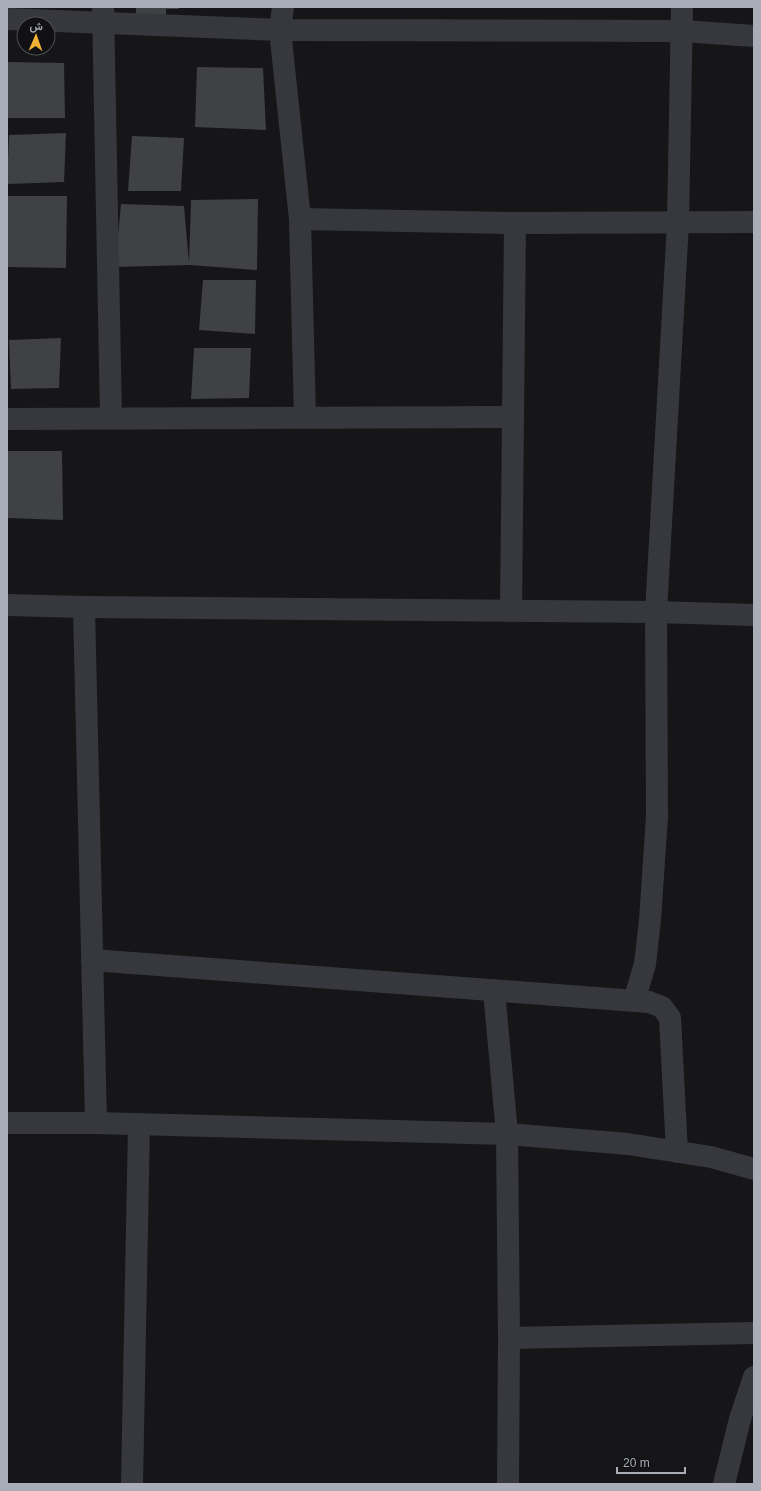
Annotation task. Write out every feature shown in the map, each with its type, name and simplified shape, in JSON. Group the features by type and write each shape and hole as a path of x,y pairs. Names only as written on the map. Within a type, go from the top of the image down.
{"street":[{"path":"284,7 280,30 300,219 305,418"},
{"path":"634,1001 645,964 650,920 657,816 656,612 678,223 682,7"},
{"path":"103,15 111,418"},
{"path":"7,19 103,15 280,30 682,31 754,36"},
{"path":"300,219 515,223 754,222"},
{"path":"511,611 515,223"},
{"path":"7,419 512,417"},
{"path":"7,605 656,612 754,615"},
{"path":"84,607 96,1124"},
{"path":"92,960 649,1002 662,1007 670,1018 677,1152"},
{"path":"494,990 507,1134 509,1338 508,1484"},
{"path":"7,1123 507,1134 628,1144 711,1157 754,1169"},
{"path":"132,1484 139,1125"},
{"path":"509,1338 754,1333"},
{"path":"724,1484 740,1419 754,1377"}],"building":[{"path":"136,7 179,7 179,9 166,9 166,15 136,15"},
{"path":"7,62 64,63 65,118 7,118"},
{"path":"197,67 263,68 266,130 195,127"},
{"path":"66,133 64,182 7,184 9,135"},
{"path":"132,136 184,138 181,191 128,191"},
{"path":"7,196 67,196 66,268 7,267"},
{"path":"258,199 257,270 189,265 115,267 121,204 184,206 189,263 191,200"},
{"path":"203,280 256,280 255,334 199,330"},
{"path":"61,338 59,388 11,389 9,340"},
{"path":"194,348 251,348 249,398 191,399"},
{"path":"7,451 62,451 63,520 7,518"}]}
